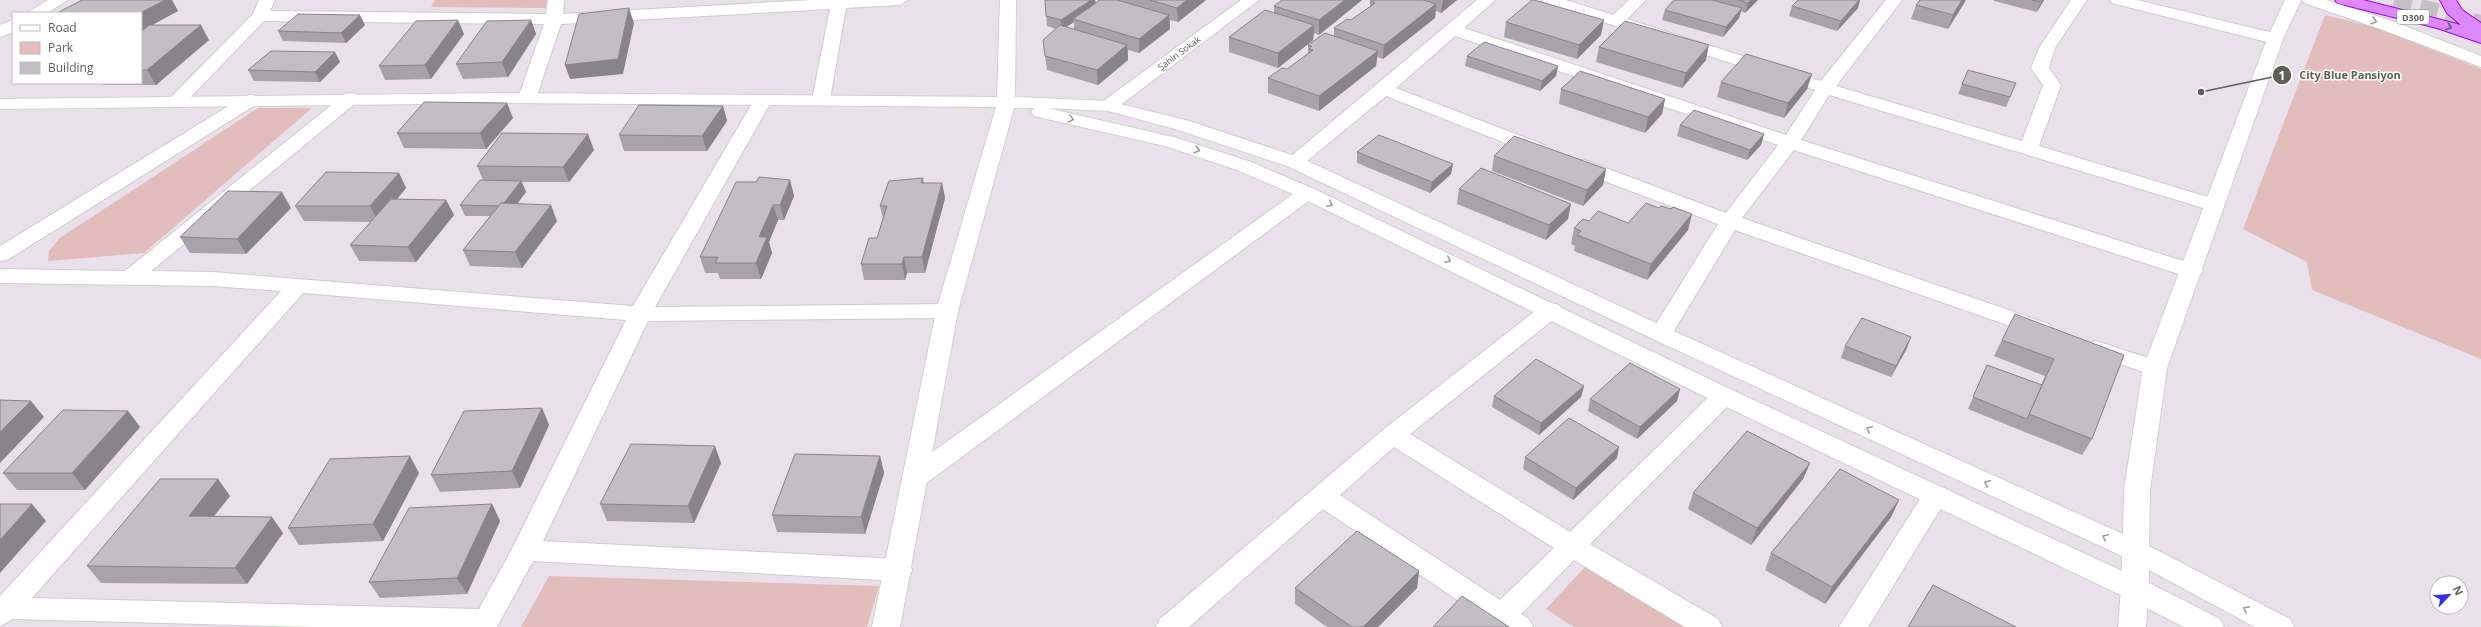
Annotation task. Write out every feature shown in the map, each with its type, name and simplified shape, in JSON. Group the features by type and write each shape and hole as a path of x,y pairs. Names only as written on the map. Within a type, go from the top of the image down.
{"highway":[{"name":"D300","path":"2343,0 2443,24 2481,38"},
{"path":"2448,0 2449,4 2463,19 2481,30"}],"street":[{"path":"37,12 60,0"},
{"path":"178,100 260,16 267,0"},
{"path":"399,16 423,0"},
{"path":"527,98 554,19 556,0"},
{"path":"260,16 399,16 554,19 649,7 839,4 900,0"},
{"path":"886,627 947,311 1006,104 1008,0"},
{"path":"1223,0 1247,3"},
{"path":"1294,162 1384,89 1487,0"},
{"path":"1550,0 1617,20 1824,88 2029,148 2214,205"},
{"path":"1617,20 1638,0"},
{"path":"1661,334 1730,221 1790,143 1824,88 1894,0"},
{"path":"2029,148 2052,85 2040,68 2047,48 2079,0"},
{"path":"2118,0 2275,39"},
{"path":"2132,627 2135,589 2134,550 2138,490 2154,368 2192,271 2214,205 2275,39 2293,0"},
{"path":"2310,0 2389,26 2481,62"},
{"name":"Şahin Sokak","path":"1108,106 1247,3"},
{"path":"821,99 839,4"},
{"path":"0,32 12,26"},
{"path":"1453,30 1790,143 2192,271"},
{"path":"1384,89 1558,157 1730,221 2058,335"},
{"path":"0,104 350,98 527,98 821,99 1006,104 1060,103 1108,106 1182,125 1294,162 1661,334 2134,550 2280,627"},
{"path":"130,278 350,98"},
{"path":"0,254 251,100"},
{"path":"2,610 485,623 525,550 640,314 763,100"},
{"path":"1006,104 1170,142 1244,166 1307,193 1551,310 1724,396 1936,494 2135,589 2210,627"},
{"path":"916,477 1307,193"},
{"path":"0,288 9,276 212,279 640,314 947,311"},
{"path":"2,610 298,286"},
{"path":"1170,627 1321,495 1393,435 1551,310"},
{"path":"2080,342 2154,368"},
{"path":"1321,495 1511,621 1572,546 1724,396"},
{"path":"1393,435 1572,546 1708,627"},
{"path":"1853,627 1936,494"},
{"path":"525,550 898,570"}],"green space":[{"path":"435,0 547,0 546,8 431,7"},
{"path":"2325,15 2378,28 2481,69 2481,359 2312,290 2307,262 2243,229"},
{"path":"258,108 312,108 144,253 48,261 49,251 60,238"},
{"path":"1586,566 1684,627 1574,627 1546,609"},
{"path":"549,576 879,586 867,627 521,627"}],"building":[{"path":"82,0 165,0 142,12 59,12"},
{"path":"1045,0 1091,0 1061,20 1046,16"},
{"path":"1100,0 1117,0 1169,15 1139,39 1073,19"},
{"path":"1150,0 1187,0 1177,8"},
{"path":"1282,0 1345,0 1319,20 1274,6"},
{"path":"1371,0 1423,0 1436,4 1384,45 1334,28 1347,19 1351,20 1375,3"},
{"path":"1532,0 1604,20 1579,45 1506,22"},
{"path":"1674,0 1712,0 1742,8 1726,27 1665,10"},
{"path":"1739,0 1751,0 1748,3"},
{"path":"1798,0 1859,0 1841,21 1792,6"},
{"path":"1920,0 1962,0 1953,15 1916,5"},
{"path":"2032,0 2043,0 2041,2"},
{"path":"629,8 618,59 565,65 579,14"},
{"path":"1265,10 1314,25 1278,53 1229,37"},
{"path":"298,14 360,15 341,33 278,31"},
{"path":"458,20 425,65 379,66 416,21"},
{"path":"531,20 502,62 456,64 487,21"},
{"path":"1625,21 1709,45 1686,73 1599,47"},
{"path":"149,25 201,25 147,70 142,70 142,31"},
{"path":"1060,25 1127,45 1097,70 1045,56 1043,40"},
{"path":"1325,33 1378,51 1319,96 1268,78 1282,68 1287,69 1313,50 1309,49 1312,46 1308,45"},
{"path":"1484,42 1558,66 1542,81 1467,56"},
{"path":"271,51 335,52 315,72 248,70"},
{"path":"1746,54 1812,74 1788,103 1721,82"},
{"path":"1968,70 2016,83 2010,97 1962,84"},
{"path":"1580,71 1665,99 1648,117 1561,89"},
{"path":"424,102 507,103 480,133 397,133"},
{"path":"639,105 723,106 702,136 619,135"},
{"path":"1694,110 1764,134 1750,150 1680,125"},
{"path":"502,133 588,134 563,167 477,166"},
{"path":"1379,135 1453,164 1432,182 1357,152"},
{"path":"1514,136 1606,169 1587,190 1494,156"},
{"path":"1481,168 1571,204 1549,225 1459,189"},
{"path":"326,172 399,173 370,206 295,206"},
{"path":"759,177 790,180 780,205 773,205 759,237 767,237 756,263 715,263 718,257 700,257 736,182 756,182"},
{"path":"923,178 921,183 942,183 922,257 904,257 902,264 861,264 869,238 877,238 887,206 880,206 889,181"},
{"path":"480,180 521,181 504,203 501,203 499,206 460,205"},
{"path":"228,191 282,192 237,239 180,237"},
{"path":"391,199 446,200 408,247 350,245"},
{"path":"501,203 551,205 515,252 463,250"},
{"path":"1646,203 1659,208 1661,206 1671,209 1673,207 1692,214 1651,264 1577,235 1581,231 1574,228 1583,219 1589,221 1598,211 1628,223"},
{"path":"2015,314 2124,355 2092,439 2029,414 2054,359 2002,340"},
{"path":"1862,318 1911,337 1896,366 1845,346"},
{"path":"1536,359 1584,386 1541,423 1494,396"},
{"path":"1630,363 1680,389 1640,427 1590,399"},
{"path":"1987,365 2042,385 2027,419 1973,397"},
{"path":"0,400 31,401 0,432"},
{"path":"542,408 512,471 431,475 464,411"},
{"path":"63,410 128,411 72,473 3,473"},
{"path":"1569,418 1619,447 1576,488 1525,457"},
{"path":"1747,431 1810,463 1757,528 1693,493"},
{"path":"631,444 715,446 688,506 600,504"},
{"path":"795,454 880,456 861,517 772,515"},
{"path":"410,456 373,524 288,528 330,459"},
{"path":"1840,469 1899,500 1832,587 1771,553"},
{"path":"160,479 218,479 189,516 272,517 235,568 87,566"},
{"path":"0,504 32,504 0,540"},
{"path":"492,504 457,578 369,582 409,508"},
{"path":"1357,531 1419,571 1363,627 1352,627 1295,588"},
{"path":"1933,585 2016,627 1908,627"},
{"path":"1462,596 1509,627 1433,627"}],"tunnel":[{"path":"2394,1 2481,24"}],"place":[{"name":"City Blue Pansiyon","path":"2201,92"}]}
